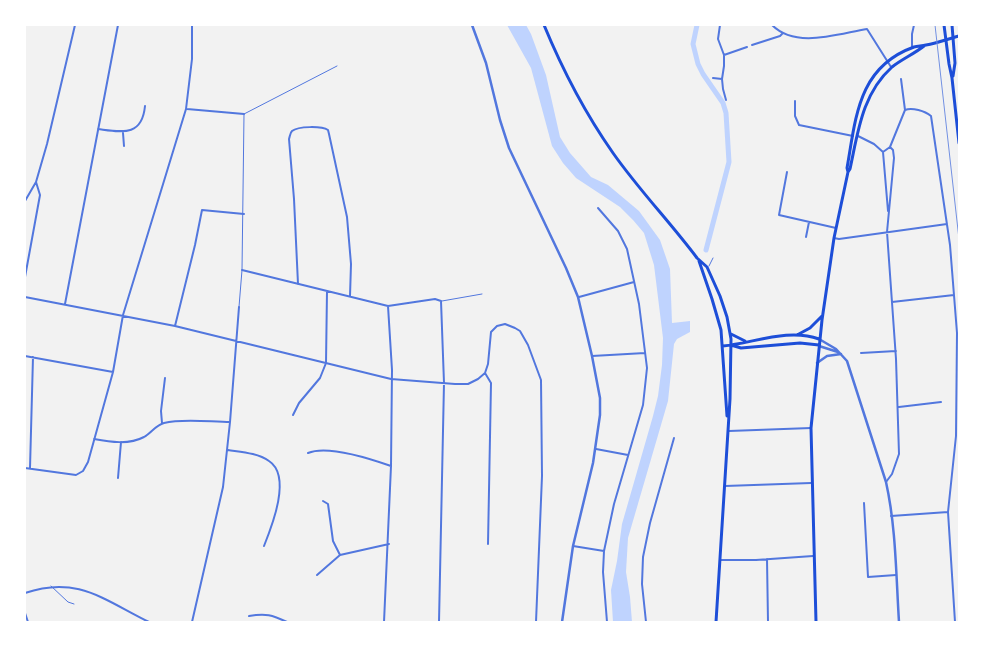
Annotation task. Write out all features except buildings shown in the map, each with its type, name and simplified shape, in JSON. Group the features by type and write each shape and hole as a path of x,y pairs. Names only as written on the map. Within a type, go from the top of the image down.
{"main road":[{"path":"544,25 564,72 595,126 634,180 697,258 707,267 720,296 730,333 731,345 730,399 716,622"},
{"path":"944,25 959,144"},
{"path":"952,25 955,63 952,78"},
{"path":"848,172 847,168 856,112 863,94 874,77 888,61 912,48 959,36"},
{"path":"816,622 814,483 811,428 819,339 834,238 866,102 876,85 892,68 924,46"},
{"path":"697,258 719,320 723,346 728,420"},
{"path":"797,335 810,328 822,316"},
{"path":"730,333 737,338 747,341"},
{"path":"723,346 797,335 819,339"},
{"path":"731,345 741,348 792,343 819,345"}],"street":[{"path":"25,201 36,182 47,144 75,25"},
{"path":"65,304 118,25"},
{"path":"25,468 76,475 86,467 113,372 123,315 186,109 192,59 192,25"},
{"path":"472,25 486,63 509,148 578,297 600,398 596,448 573,546 562,622"},
{"path":"720,25 718,39 724,54 722,89 726,100"},
{"path":"772,25 782,34 801,38 867,29 892,68"},
{"path":"912,48 914,25"},
{"path":"752,45 782,34"},
{"path":"724,54 748,46"},
{"path":"713,78 722,79"},
{"path":"883,152 890,147 905,110 901,79"},
{"path":"795,101 795,116 799,125 857,136 874,144 883,152 889,216"},
{"path":"98,129 123,132 134,130 141,121 145,106"},
{"path":"186,109 244,114"},
{"path":"905,110 911,109 927,113 931,116 947,224 957,333 958,400 948,512 956,622"},
{"path":"298,284 290,135 295,130 323,127 328,130 345,208 351,264 350,296"},
{"path":"123,132 124,146"},
{"path":"886,482 892,474 899,454 896,351 887,232 894,158 890,147"},
{"path":"787,172 779,215 836,228"},
{"path":"25,278 40,195 36,182"},
{"path":"598,208 618,230 627,249 643,328 647,372 643,405 628,455 604,551 603,572 607,622"},
{"path":"175,326 196,245 202,210 244,214"},
{"path":"806,236 809,222"},
{"path":"834,238 839,239 947,224"},
{"path":"242,270 388,306 434,299 441,301 444,383 439,622"},
{"path":"578,297 634,282"},
{"path":"293,416 299,403 320,378 326,363 328,292"},
{"path":"892,302 954,295"},
{"path":"25,297 175,326 391,380 468,384 485,373 492,332 497,326 505,324 520,331 528,345 541,380 542,476 536,622"},
{"path":"384,622 391,466 392,370 388,306"},
{"path":"192,622 216,521 228,450 239,307"},
{"path":"819,339 833,346 841,354 851,372 886,482 891,516 899,622"},
{"path":"819,345 841,354"},
{"path":"861,353 896,351"},
{"path":"592,356 646,353"},
{"path":"817,363 827,356 841,354"},
{"path":"25,356 113,372"},
{"path":"30,468 33,358"},
{"path":"485,373 490,383 488,544"},
{"path":"162,424 161,410 165,378"},
{"path":"898,407 941,402"},
{"path":"94,439 108,442 136,440 144,437 162,424 230,422"},
{"path":"727,432 811,428"},
{"path":"646,622 642,584 643,557 650,523 674,438"},
{"path":"118,478 121,442"},
{"path":"596,448 628,455"},
{"path":"308,453 317,449 367,458 391,466"},
{"path":"228,450 265,458 275,465 278,472 280,481 276,513 264,546"},
{"path":"725,486 814,483"},
{"path":"323,501 328,504 333,540 340,555"},
{"path":"864,503 868,577 896,575"},
{"path":"891,516 948,512"},
{"path":"316,576 340,555 389,544"},
{"path":"573,546 604,551"},
{"path":"720,560 815,556"},
{"path":"767,559 768,622"},
{"path":"25,593 41,587 51,586 83,589 149,622"},
{"path":"25,613 28,622"},
{"path":"249,616 264,613 287,622"}],"lane":[{"path":"239,307 244,214 244,114 336,66"},
{"path":"707,267 711,264 713,258"},
{"path":"441,301 482,294"},
{"path":"51,586 68,602 74,604"}],"water":[{"path":"507,25 526,25 531,34 546,75 560,137 570,153 591,177 608,185 639,211 660,240 670,269 672,323 690,321 690,332 677,339 674,344 668,401 628,538 626,572 632,622 613,622 611,590 622,524 658,396 663,338 654,265 644,233 633,220 620,207 576,178 552,146 531,68"}],"waterway":[{"path":"697,25 693,44 698,64 723,103 726,113 729,162 706,250"}],"railway":[{"path":"935,25 959,239"}]}
